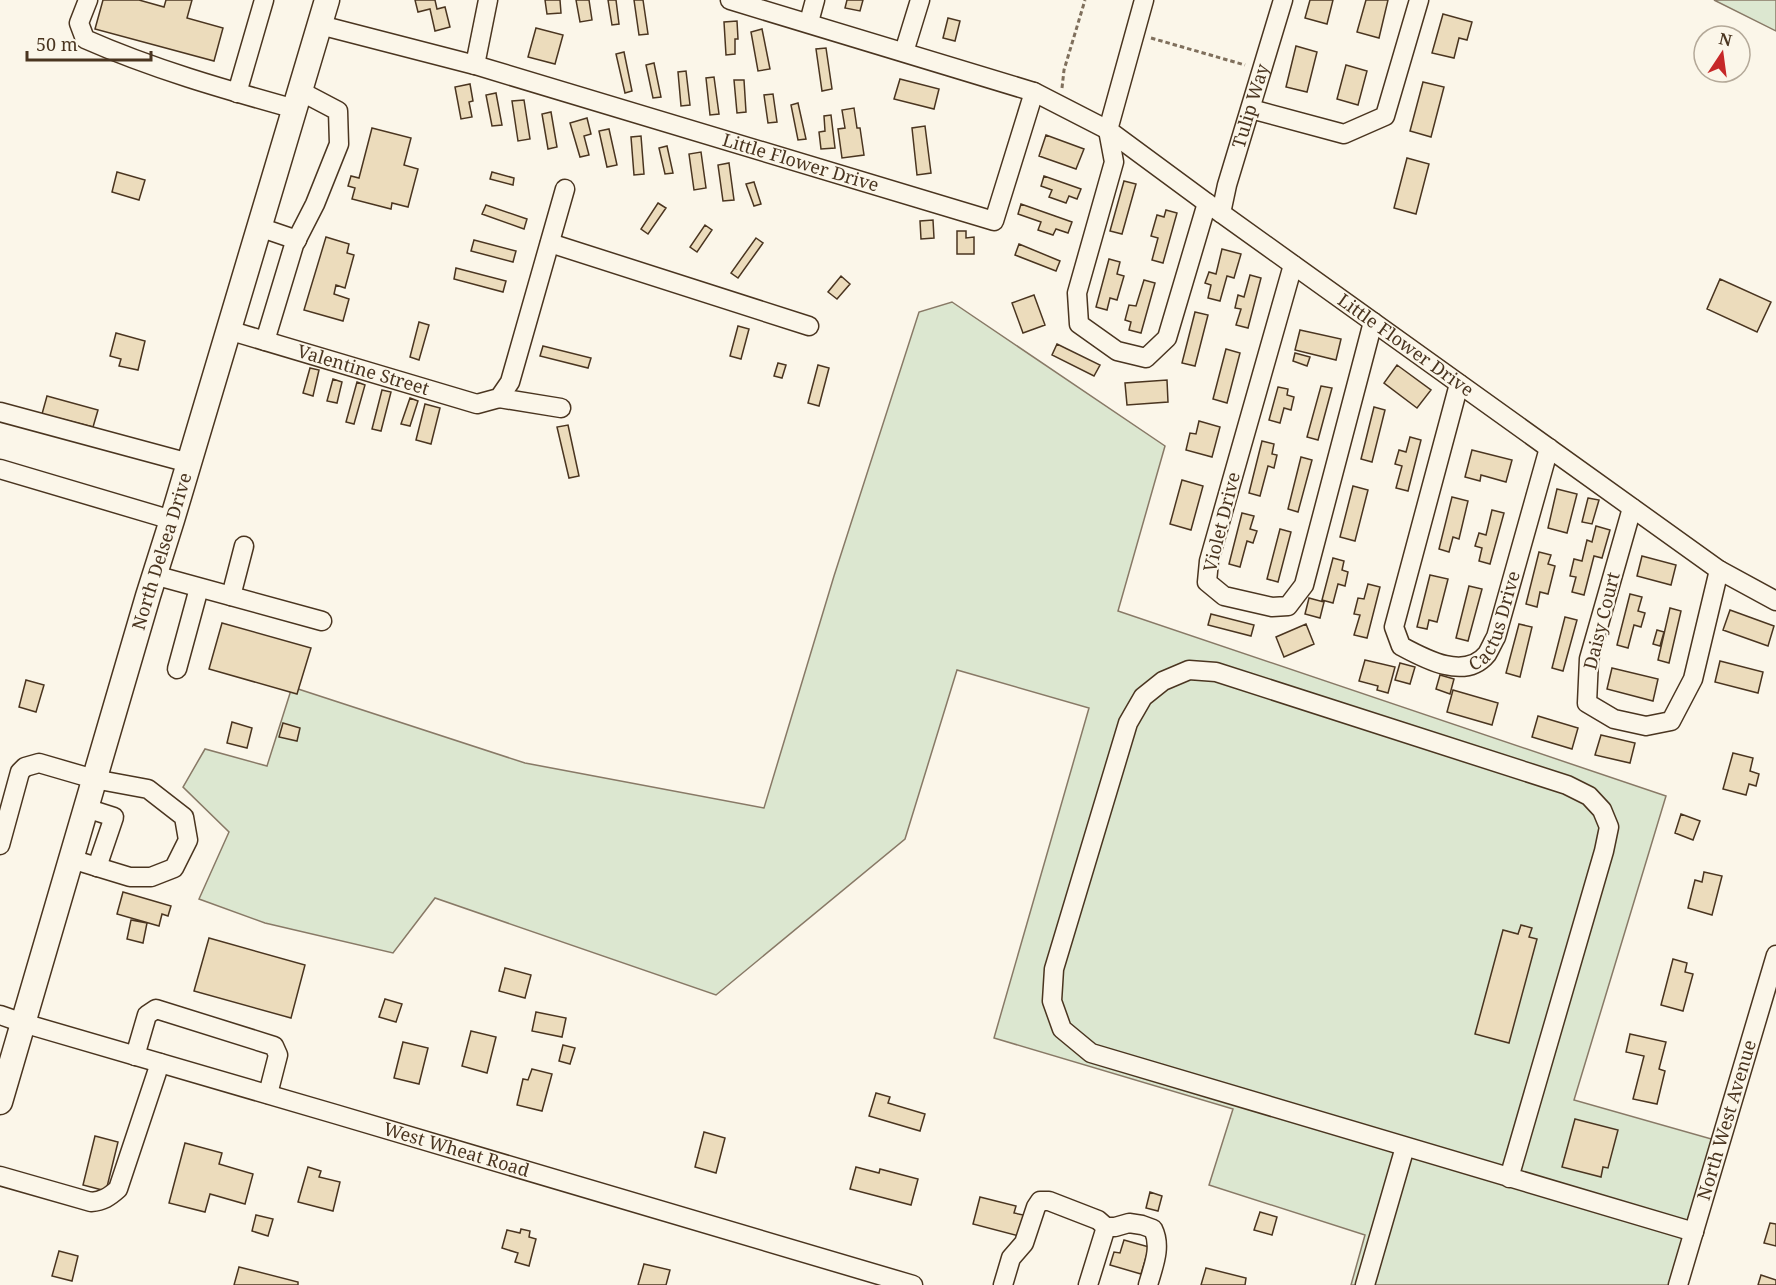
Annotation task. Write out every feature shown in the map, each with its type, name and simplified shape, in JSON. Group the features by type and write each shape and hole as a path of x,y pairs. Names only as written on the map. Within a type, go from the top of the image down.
{"main road":[{"name":"North Delsea Drive","path":"2,1091 327,0"}],"street":[{"path":"88,0 79,23 85,39 142,63 237,93 297,100 338,111 339,144 315,204 297,240 265,341"},
{"path":"237,93 264,0"},
{"path":"475,65 488,0"},
{"name":"Little Flower Drive","path":"730,0 1034,92 1108,130 1719,570 1776,601"},
{"path":"808,22 815,0"},
{"path":"904,52 920,0"},
{"path":"1108,130 1144,0"},
{"name":"Tulip Way","path":"1108,130 1114,162 1077,293 1079,324 1117,351 1146,358 1167,338 1214,208 1227,186 1283,0"},
{"path":"1251,109 1344,134 1385,116 1419,0"},
{"name":"Little Flower Drive","path":"320,25 475,65 994,221 1034,92"},
{"path":"499,398 510,382 565,189"},
{"path":"259,226 297,240"},
{"path":"550,243 809,326"},
{"name":"Violet Drive","path":"1293,265 1209,561 1207,582 1224,596 1272,607 1288,606 1304,585 1373,322"},
{"name":"Valentine Street","path":"228,330 477,404 499,398 561,408"},
{"name":"Cactus Drive","path":"1459,384 1394,627 1401,646 1423,658 1453,667 1472,665 1486,654 1496,637 1549,448"},
{"path":"0,412 189,463"},
{"path":"0,469 172,520"},
{"name":"Daisy Court","path":"1632,508 1589,659 1587,703 1614,719 1646,726 1671,721 1693,679 1719,570"},
{"path":"231,596 244,546"},
{"path":"154,575 322,621"},
{"path":"177,669 199,588"},
{"path":"1509,1178 1604,851 1608,827 1602,810 1589,796 1567,785 1216,672 1189,670 1163,681 1143,697 1128,723 1054,969 1052,1001 1062,1029 1091,1053 1509,1178 1694,1232"},
{"path":"0,845 20,772 25,767 39,763 94,779 148,789 184,817 188,840 174,868 151,877 130,877 71,860"},
{"path":"86,808 114,817 97,867"},
{"name":"North West Avenue","path":"1678,1285 1776,955"},
{"path":"135,1056 147,1015 156,1009 274,1046 278,1055 268,1094"},
{"name":"West Wheat Road","path":"0,1015 913,1285"},
{"path":"0,1176 91,1202 99,1202 108,1198 118,1189 160,1063"},
{"path":"1365,1285 1405,1147"},
{"path":"1003,1285 1011,1258 1024,1243 1040,1201 1048,1201 1078,1212 1098,1220 1106,1227 1129,1223 1153,1229 1157,1237 1156,1260 1148,1285"},
{"path":"1088,1285 1106,1227"}],"path":[{"path":"1060,105 1064,70 1085,0"},
{"path":"1135,33 1263,70"}],"green space":[{"path":"1714,0 1776,0 1776,31"},
{"path":"952,302 1165,446 1118,611 1666,796 1574,1100 1722,1142 1679,1285 1351,1285 1365,1235 1209,1185 1233,1109 994,1038 1089,708 957,670 905,839 716,995 435,898 393,953 265,923 199,899 229,832 183,787 205,749 267,766 292,687 525,763 764,808 834,576 919,312"}],"building":[{"path":"103,0 139,0 164,7 166,0 192,0 187,18 223,28 214,61 95,29"},
{"path":"415,0 435,0 437,9 445,7 450,27 435,31 430,9 418,12"},
{"path":"545,0 560,0 561,13 547,14"},
{"path":"576,0 589,0 592,20 580,22"},
{"path":"608,0 616,0 619,24 612,25"},
{"path":"634,0 643,0 648,34 639,35"},
{"path":"847,0 863,0 860,11 845,8"},
{"path":"1310,0 1333,0 1327,24 1305,18"},
{"path":"1366,0 1388,0 1379,38 1357,32"},
{"path":"1443,14 1472,22 1467,40 1459,38 1454,58 1432,53"},
{"path":"948,18 960,21 955,41 943,38"},
{"path":"737,21 738,39 735,39 735,54 726,55 724,22"},
{"path":"536,28 563,35 555,64 528,57"},
{"path":"762,29 770,69 758,71 751,32"},
{"path":"1296,46 1317,52 1307,92 1286,87"},
{"path":"826,48 832,89 822,91 816,49"},
{"path":"624,52 632,91 625,93 616,54"},
{"path":"654,63 661,97 653,98 646,65"},
{"path":"1346,65 1367,71 1358,105 1337,99"},
{"path":"686,71 690,105 681,106 678,72"},
{"path":"714,77 719,114 710,115 706,78"},
{"path":"900,79 939,89 934,109 894,99"},
{"path":"734,80 744,80 746,112 737,113"},
{"path":"1423,82 1444,87 1431,137 1410,131"},
{"path":"470,84 473,101 469,102 472,117 461,119 455,87"},
{"path":"496,93 502,125 492,126 486,95"},
{"path":"773,94 777,122 768,123 764,95"},
{"path":"524,100 530,139 518,141 512,101"},
{"path":"798,103 806,139 798,140 791,105"},
{"path":"854,108 864,155 842,158 838,129 845,128 842,110"},
{"path":"551,112 557,147 548,149 542,114"},
{"path":"831,115 835,148 821,149 819,132 825,131 824,116"},
{"path":"587,118 591,134 584,136 589,155 580,157 570,123"},
{"path":"925,126 931,173 917,175 912,128"},
{"path":"372,128 411,138 404,165 418,169 408,207 392,203 391,209 352,199 355,188 348,186 351,176 359,178"},
{"path":"609,129 617,165 607,167 599,131"},
{"path":"1046,135 1084,149 1076,169 1039,156"},
{"path":"641,136 644,174 634,175 631,137"},
{"path":"667,146 673,173 665,174 659,148"},
{"path":"701,152 706,188 694,190 689,154"},
{"path":"1407,158 1429,164 1416,214 1394,208"},
{"path":"729,163 734,200 723,201 718,165"},
{"path":"117,172 145,180 139,200 112,192"},
{"path":"492,172 514,178 513,185 490,179"},
{"path":"1044,176 1081,189 1077,199 1069,196 1066,203 1049,197 1052,190 1041,186"},
{"path":"1124,181 1136,184 1122,234 1110,231"},
{"path":"754,182 761,204 754,206 746,184"},
{"path":"658,203 666,208 648,234 641,229"},
{"path":"1021,204 1072,222 1068,233 1056,229 1053,235 1038,230 1041,222 1018,214"},
{"path":"486,205 527,219 524,229 482,214"},
{"path":"1166,210 1177,213 1163,263 1152,260 1158,238 1151,236 1157,215 1164,217"},
{"path":"933,220 934,238 921,239 920,221"},
{"path":"705,225 712,230 697,252 690,247"},
{"path":"957,231 966,231 966,238 974,237 974,254 957,254"},
{"path":"326,237 349,244 347,253 354,255 345,288 336,285 334,294 349,299 343,321 304,310"},
{"path":"756,238 763,243 738,278 731,273"},
{"path":"474,240 516,251 513,262 471,251"},
{"path":"1019,244 1060,261 1056,271 1015,255"},
{"path":"1222,249 1241,254 1234,278 1227,276 1220,301 1208,298 1211,285 1205,283 1209,272 1216,274"},
{"path":"1109,259 1120,262 1117,274 1124,276 1117,300 1110,298 1107,310 1096,307"},
{"path":"456,268 506,281 503,292 454,279"},
{"path":"1250,275 1261,278 1248,328 1236,325 1241,309 1235,308 1238,295 1244,297"},
{"path":"841,276 850,284 837,299 828,292"},
{"path":"1720,279 1771,302 1757,332 1707,309"},
{"path":"1144,280 1155,283 1141,333 1129,330 1131,322 1125,320 1129,305 1136,306"},
{"path":"1034,295 1045,325 1023,333 1012,303"},
{"path":"1195,312 1208,315 1195,366 1182,363"},
{"path":"419,322 429,325 419,360 410,357"},
{"path":"738,326 749,329 741,359 730,356"},
{"path":"1300,330 1341,339 1336,360 1295,350"},
{"path":"116,333 145,341 138,370 119,366 121,359 110,356"},
{"path":"1057,344 1100,365 1094,376 1052,355"},
{"path":"543,346 591,358 588,368 540,356"},
{"path":"1226,349 1240,353 1227,403 1213,399"},
{"path":"1295,353 1310,357 1307,366 1293,361"},
{"path":"778,363 786,365 782,378 774,376"},
{"path":"818,365 829,368 819,406 808,403"},
{"path":"1397,365 1431,390 1417,408 1384,383"},
{"path":"310,368 319,370 313,396 303,393"},
{"path":"333,379 342,382 337,403 327,401"},
{"path":"1167,380 1168,402 1127,405 1125,383"},
{"path":"357,382 365,385 354,424 346,422"},
{"path":"1321,386 1332,388 1318,440 1307,437"},
{"path":"1278,387 1288,389 1287,395 1294,397 1291,410 1284,408 1280,423 1269,420"},
{"path":"382,390 391,392 381,431 372,429"},
{"path":"47,396 98,410 93,427 42,414"},
{"path":"410,398 418,401 410,426 401,424"},
{"path":"425,404 440,408 431,444 416,440"},
{"path":"1374,407 1385,410 1372,462 1361,459"},
{"path":"1199,421 1220,427 1212,457 1186,450 1190,433 1196,434"},
{"path":"568,425 579,476 569,478 557,427"},
{"path":"1410,437 1421,440 1408,491 1396,488 1402,466 1395,464 1399,450 1406,452"},
{"path":"1262,441 1274,444 1272,454 1277,455 1274,468 1268,466 1260,496 1249,493"},
{"path":"1472,450 1512,460 1506,482 1481,475 1480,481 1465,477"},
{"path":"1301,457 1312,460 1298,512 1288,509"},
{"path":"1182,480 1203,486 1191,530 1170,524"},
{"path":"1353,486 1368,490 1355,541 1340,537"},
{"path":"1557,489 1577,494 1567,533 1548,528"},
{"path":"1452,497 1468,501 1459,539 1453,537 1449,552 1439,549"},
{"path":"1588,498 1599,500 1592,524 1582,522"},
{"path":"1492,510 1504,513 1490,564 1479,561 1482,548 1475,546 1479,533 1486,535"},
{"path":"1242,513 1254,516 1250,529 1257,531 1253,543 1247,541 1240,567 1229,564"},
{"path":"1596,526 1610,530 1602,558 1594,556 1584,595 1572,592 1576,577 1570,576 1574,559 1582,561 1587,540 1592,542"},
{"path":"1280,529 1291,532 1278,582 1267,579"},
{"path":"1539,552 1551,555 1548,564 1555,566 1548,594 1540,592 1537,607 1526,604"},
{"path":"1642,556 1676,565 1671,585 1637,576"},
{"path":"1333,558 1344,561 1342,570 1348,572 1345,586 1338,584 1333,603 1322,600"},
{"path":"1430,575 1448,579 1437,622 1429,620 1427,629 1417,627"},
{"path":"1368,584 1380,587 1367,638 1354,635 1360,615 1354,614 1358,598 1364,599"},
{"path":"1469,586 1482,589 1468,641 1456,638"},
{"path":"1630,594 1642,597 1638,611 1645,613 1641,627 1634,625 1628,648 1617,645"},
{"path":"1309,598 1324,602 1320,618 1305,614"},
{"path":"1670,608 1681,611 1669,663 1658,660"},
{"path":"1730,610 1774,626 1768,646 1723,630"},
{"path":"1211,614 1254,625 1251,636 1208,625"},
{"path":"1565,617 1577,620 1563,671 1552,668"},
{"path":"222,623 311,648 297,694 209,669"},
{"path":"1306,624 1314,644 1284,657 1276,637"},
{"path":"1519,624 1532,627 1520,677 1506,673"},
{"path":"1657,630 1664,632 1660,646 1653,644"},
{"path":"1365,660 1395,667 1388,693 1377,690 1378,686 1359,681"},
{"path":"1720,661 1763,672 1758,693 1715,682"},
{"path":"1400,663 1415,667 1410,684 1395,680"},
{"path":"1612,668 1658,679 1653,701 1607,689"},
{"path":"1440,675 1454,679 1450,694 1436,689"},
{"path":"26,680 44,685 36,712 19,707"},
{"path":"1453,690 1498,703 1492,725 1447,712"},
{"path":"1538,716 1578,728 1572,749 1532,737"},
{"path":"232,722 252,728 247,748 227,743"},
{"path":"283,723 300,728 297,741 279,737"},
{"path":"1601,735 1635,743 1630,763 1595,755"},
{"path":"1733,753 1753,758 1750,771 1759,774 1756,786 1749,784 1746,795 1723,789"},
{"path":"1681,814 1700,821 1693,840 1675,833"},
{"path":"1704,872 1722,876 1712,915 1688,908 1695,880 1702,882"},
{"path":"123,892 171,906 168,916 162,914 159,926 117,914"},
{"path":"131,920 147,923 143,943 127,939"},
{"path":"1521,925 1532,928 1529,937 1537,939 1509,1043 1475,1034 1503,930 1518,934"},
{"path":"209,938 305,965 291,1018 194,991"},
{"path":"1673,959 1687,963 1685,972 1693,974 1683,1011 1661,1005"},
{"path":"505,968 531,975 525,998 499,991"},
{"path":"385,999 402,1004 396,1022 379,1017"},
{"path":"536,1012 566,1018 562,1037 532,1031"},
{"path":"471,1031 496,1037 487,1073 462,1066"},
{"path":"1630,1034 1666,1042 1659,1069 1665,1071 1657,1104 1633,1099 1644,1056 1626,1052"},
{"path":"403,1042 428,1048 419,1084 394,1078"},
{"path":"563,1045 575,1048 570,1064 559,1061"},
{"path":"532,1069 552,1074 542,1111 517,1105 523,1079 528,1080"},
{"path":"876,1093 890,1097 888,1103 925,1114 920,1131 869,1116"},
{"path":"1575,1119 1618,1130 1608,1168 1603,1167 1601,1177 1562,1167"},
{"path":"704,1132 725,1138 716,1173 695,1167"},
{"path":"95,1136 118,1142 106,1191 83,1185"},
{"path":"185,1143 222,1153 219,1164 253,1174 245,1204 210,1194 205,1212 169,1203"},
{"path":"308,1167 321,1171 319,1177 340,1182 333,1211 298,1202"},
{"path":"856,1167 879,1173 880,1169 918,1179 911,1205 850,1189"},
{"path":"1150,1192 1162,1196 1158,1211 1146,1208"},
{"path":"980,1197 1016,1206 1014,1213 1033,1217 1027,1238 973,1224"},
{"path":"1260,1212 1277,1217 1272,1235 1254,1230"},
{"path":"256,1215 273,1219 268,1236 252,1231"},
{"path":"1770,1223 1776,1224 1776,1246 1764,1243"},
{"path":"521,1229 530,1231 529,1237 536,1239 529,1266 515,1262 518,1253 502,1248 507,1230 520,1233"},
{"path":"1124,1240 1149,1247 1141,1274 1110,1265 1114,1252 1120,1253"},
{"path":"59,1251 78,1256 72,1281 52,1276"},
{"path":"644,1264 670,1270 666,1285 638,1285"},
{"path":"239,1267 298,1282 298,1285 234,1285"},
{"path":"1206,1268 1246,1278 1245,1285 1201,1285"},
{"path":"1761,1275 1776,1280 1776,1285 1758,1285"}]}
